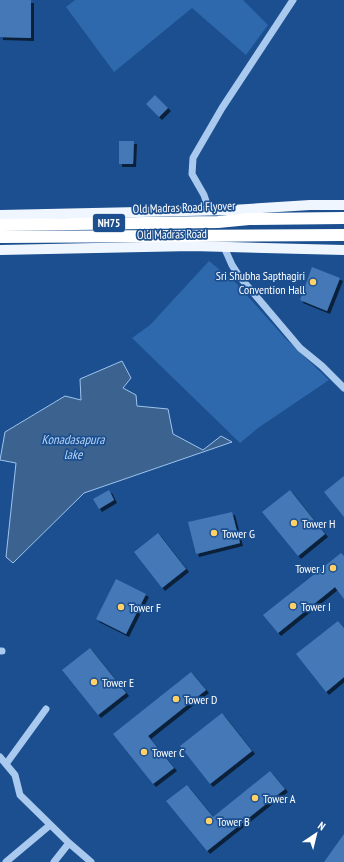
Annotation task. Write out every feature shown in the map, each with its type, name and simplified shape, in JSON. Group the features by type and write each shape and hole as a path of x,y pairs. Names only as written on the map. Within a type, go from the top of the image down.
{"highway":[{"name":"Old Madras Road Flyover","path":"0,225 218,222 249,219 344,218"},
{"name":"NH75","path":"0,237 344,235"}],"main road":[{"path":"0,215 209,210 310,205 344,206"},
{"name":"Old Madras Road","path":"0,250 184,246 344,250"}],"street":[{"path":"209,210 204,195 192,174 193,158 225,102 293,0"},
{"path":"224,247 239,276 295,342 344,388"},
{"path":"6,764 46,709"},
{"path":"0,757 15,775 20,795 69,844 91,862"},
{"path":"6,862 50,825"},
{"path":"54,862 69,844"}],"shaded area":[{"path":"75,0 243,0 268,25 246,55 192,8 114,72 66,7"},
{"path":"209,261 237,284 285,338 329,380 258,428 240,443 132,338 150,325"}],"water":[{"name":"Konadasapura lake","path":"122,361 131,378 123,388 136,395 137,406 168,409 173,434 203,450 221,436 232,442 84,493 13,563 6,557 16,463 0,460 5,432 65,396 81,400 80,379"}],"building":[{"path":"0,0 31,0 31,38 0,37"},
{"path":"155,95 168,108 159,117 146,104"},
{"path":"119,141 134,141 133,164 119,164"},
{"path":"312,267 340,278 327,311 300,300"},
{"path":"344,476 344,517 324,492"},
{"path":"109,490 114,500 99,509 93,499"},
{"name":"Tower H","path":"290,490 325,534 298,556 262,512"},
{"name":"Tower G","path":"232,512 240,543 196,554 188,522"},
{"path":"158,533 186,569 162,588 134,552"},
{"path":"341,553 344,556 344,599 335,587 278,633 263,615"},
{"name":"Tower F","path":"116,579 146,594 126,634 96,619"},
{"path":"338,621 344,628 344,677 326,692 296,654"},
{"name":"Tower E","path":"90,648 126,693 98,715 62,670"},
{"name":"Tower C","path":"191,672 206,690 148,736 174,768 153,784 113,734"},
{"path":"222,713 252,751 210,784 180,746"},
{"name":"Tower B","path":"270,771 285,789 207,851 166,801 187,785 213,817"},
{"path":"344,834 344,862 324,862"}],"place":[{"name":"Sri Shubha Sapthagiri Convention Hall","path":"313,282"},
{"name":"Tower H","path":"294,523"},
{"name":"Tower G","path":"214,533"},
{"name":"Tower J","path":"333,568"},
{"name":"Tower I","path":"293,606"},
{"name":"Tower F","path":"121,607"},
{"name":"Tower E","path":"94,682"},
{"name":"Tower D","path":"176,699"},
{"name":"Tower C","path":"144,752"},
{"name":"Tower A","path":"255,798"},
{"name":"Tower B","path":"209,821"}]}
